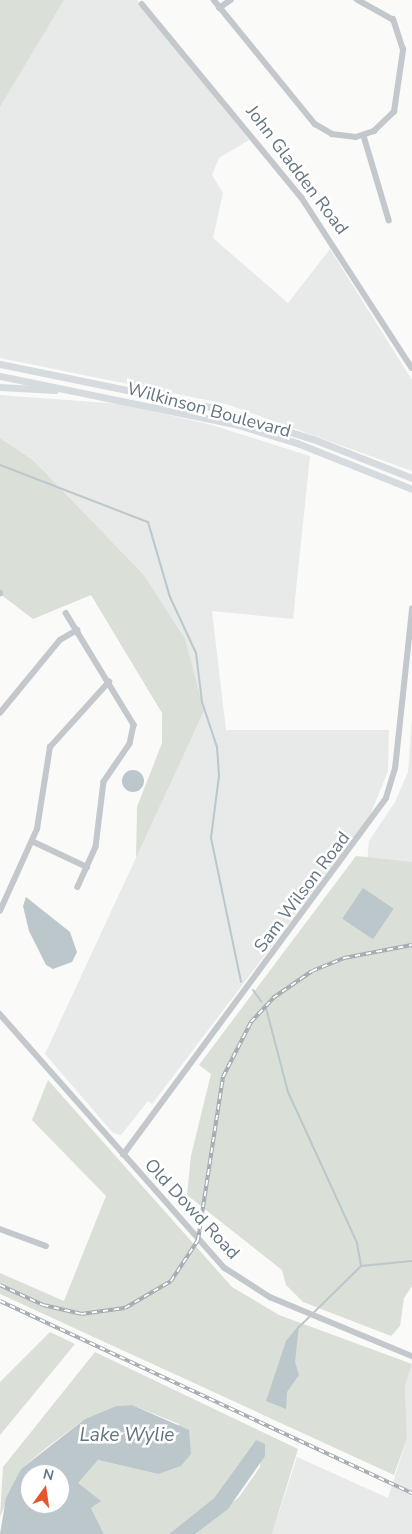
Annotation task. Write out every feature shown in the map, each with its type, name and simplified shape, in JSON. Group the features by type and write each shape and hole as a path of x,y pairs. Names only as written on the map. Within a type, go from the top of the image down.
{"main road":[{"name":"Wilkinson Boulevard","path":"0,364 210,407 333,446 412,478"},
{"name":"Wilkinson Boulevard","path":"0,376 207,417 297,443 412,489"},
{"path":"0,387 88,392"}],"street":[{"path":"214,0 320,129 340,136 364,136 384,124 395,109 403,44 393,20 357,0"},
{"path":"220,8 231,0"},
{"name":"John Gladden Road","path":"142,4 302,198 412,368"},
{"path":"364,136 389,220"},
{"path":"207,417 210,407"},
{"name":"Sam Wilson Road","path":"123,1155 386,798 394,768 412,609"},
{"path":"66,613 132,716 134,735 104,782 96,847 78,887"},
{"path":"0,713 60,640 77,630"},
{"path":"0,910 32,841 50,747 109,682"},
{"path":"32,841 87,867"},
{"name":"Old Dowd Road","path":"0,1014 225,1268 260,1292 412,1356"},
{"path":"0,1229 46,1246"}],"shaded area":[{"path":"0,0 64,0 0,107"},
{"path":"64,0 137,0 249,140 219,158 212,175 223,193 213,238 288,303 330,249 412,380 412,471 226,404 0,358 0,106"},
{"path":"0,395 121,404 212,425 310,456 293,619 212,611 226,730 389,730 388,771 369,818 152,1104 148,1101 121,1135 113,1133 45,1054 204,711 143,574 33,460 0,438"},
{"path":"0,438 33,460 143,574 185,639 204,711 136,858 137,807 162,743 162,713 91,595 33,619 0,594"},
{"path":"412,719 412,877 366,873 369,841 395,802 408,772"},
{"path":"356,856 412,862 412,1286 404,1298 400,1326 391,1336 303,1302 286,1285 282,1270 187,1195 191,1156 211,1074 199,1065"},
{"path":"48,1080 232,1287 279,1315 412,1364 405,1387 407,1438 394,1475 0,1294 0,1273 64,1301 106,1196 32,1120"},
{"path":"50,1332 75,1344 0,1435 0,1382"},
{"path":"95,1352 298,1449 272,1534 195,1534 239,1497 260,1467 261,1443 256,1440 214,1498 169,1534 104,1534 91,1508 100,1501 77,1483 98,1460 158,1474 179,1424 132,1405 116,1406 85,1419 27,1464 20,1464 20,1471 0,1517 3,1467"},
{"path":"412,1364 412,1534 272,1534 297,1457 388,1498 407,1438 405,1387"}],"water":[{"path":"133,770 141,773 144,781 141,789 133,792 125,789 122,781 125,773"},
{"path":"363,888 394,909 373,939 342,919"},
{"path":"26,897 70,932 77,952 72,962 53,969 46,965 29,931 23,906"},
{"path":"299,1325 295,1362 299,1375 287,1392 286,1409 266,1401 286,1341"},
{"name":"Lake Wylie","path":"132,1405 189,1430 191,1454 181,1466 158,1474 98,1460 78,1483 101,1501 91,1508 104,1534 0,1534 6,1498 20,1471 20,1514 70,1514 70,1464 27,1464 85,1419 116,1406"},
{"path":"256,1440 265,1444 265,1456 228,1509 195,1534 169,1534 214,1498"}],"waterway":[{"path":"0,465 148,522 170,597 196,653 202,702 217,747 219,776 211,838 241,982"},
{"path":"253,990 261,1001"},
{"path":"266,1008 288,1092 357,1243 361,1266"},
{"path":"299,1327 361,1266 412,1261"}],"railway":[{"path":"0,1285 43,1305 81,1314 125,1308 171,1281 198,1240 223,1077 251,1022 273,998 312,971 344,958 412,945"},
{"path":"0,1301 412,1493"}]}
